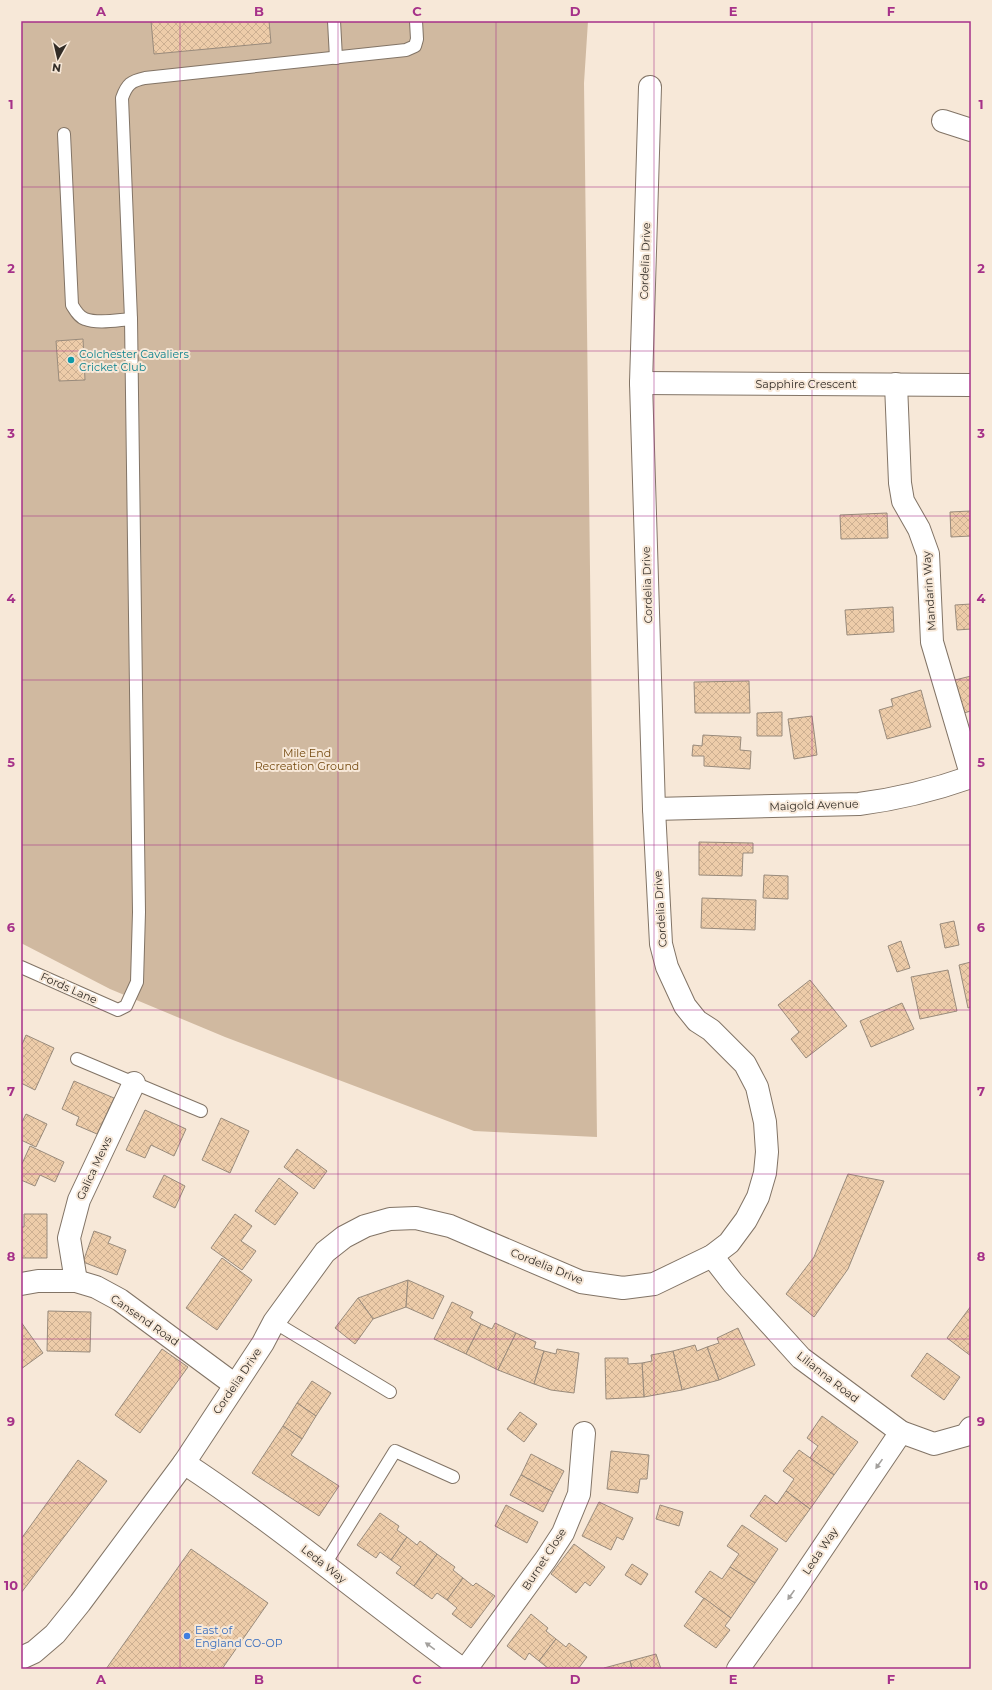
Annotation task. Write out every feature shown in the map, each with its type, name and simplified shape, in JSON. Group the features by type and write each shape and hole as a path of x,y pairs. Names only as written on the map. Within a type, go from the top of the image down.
{"street":[{"name":"Cordelia Drive","path":"21,1658 34,1652 55,1634 80,1603 184,1462 235,1385 274,1322 325,1252 344,1237 365,1226 390,1219 416,1218 450,1226 581,1282 623,1288 654,1284 712,1256 728,1243 746,1220 758,1198 765,1173 767,1152 765,1122 757,1087 745,1064 711,1030 697,1021 682,1000 666,967 661,944 654,809 641,383 650,87"},
{"path":"944,121 971,130"},
{"name":"Sapphire Crescent","path":"641,383 971,385"},
{"name":"Mandarin Way","path":"896,384 900,483 903,501 919,529 928,554 932,642 971,776"},
{"name":"Maigold Avenue","path":"654,809 859,804 892,799 933,790 971,776"},
{"name":"Galica Mews","path":"76,1281 69,1238 79,1200 134,1083"},
{"name":"Lilianna Road","path":"712,1256 733,1283 801,1358 901,1432 934,1444 966,1435 971,1428"},
{"name":"Cansend Road","path":"21,1284 38,1281 76,1281 96,1287 120,1300 235,1385"},
{"name":"Leda Way","path":"738,1669 791,1595 901,1432"},
{"name":"Burnet Close","path":"466,1669 546,1559 562,1533 579,1494 584,1433"},
{"name":"Leda Way","path":"184,1462 229,1492 325,1564 369,1601 462,1669"}],"lane":[{"path":"334,21 336,58"},
{"path":"64,134 72,305 85,319 131,319 122,98 126,86 132,81 145,78 406,50 415,46 417,39 416,21"},
{"name":"Fords Lane","path":"21,967 118,1010 126,1006 137,982 139,912 131,319"},
{"path":"77,1059 201,1111"},
{"path":"274,1322 390,1392"},
{"path":"325,1564 395,1451 453,1477"}],"green space":[{"name":"Mile End Recreation Ground","path":"21,21 588,21 584,83 597,1137 474,1131 225,1037 110,989 21,943"}],"building":[{"path":"151,21 269,21 271,43 154,54"},
{"name":"Colchester Cavaliers Cricket Club","path":"83,339 85,380 59,381 56,341"},
{"path":"971,511 971,536 951,537 950,512"},
{"path":"887,513 888,538 841,539 840,515"},
{"path":"971,604 971,629 957,630 955,605"},
{"path":"893,607 894,632 847,635 845,610"},
{"path":"971,676 971,711 960,714 951,681"},
{"path":"749,681 750,713 695,713 694,682"},
{"path":"921,690 931,727 887,739 879,710 893,706 891,699"},
{"path":"782,712 782,736 757,736 757,713"},
{"path":"812,716 817,755 794,759 788,719"},
{"path":"703,735 741,737 740,750 751,751 750,769 704,766 704,756 692,756 693,745 702,746"},
{"path":"699,842 753,843 753,853 743,853 742,876 699,875"},
{"path":"764,875 788,876 788,899 763,898"},
{"path":"702,898 756,900 755,930 701,928"},
{"path":"954,921 959,945 945,948 940,924"},
{"path":"901,941 910,968 897,972 888,946"},
{"path":"971,962 971,1007 968,1008 959,965"},
{"path":"948,970 957,1011 920,1019 911,977"},
{"path":"810,980 847,1026 806,1058 791,1039 799,1032 778,1005"},
{"path":"902,1003 914,1029 871,1047 860,1021"},
{"path":"26,1035 54,1048 35,1090 21,1083 21,1047"},
{"path":"74,1081 114,1098 97,1134 76,1125 79,1117 62,1109"},
{"path":"145,1110 186,1129 174,1156 151,1145 145,1158 126,1150"},
{"path":"26,1114 47,1124 36,1147 21,1140 21,1124"},
{"path":"221,1118 249,1131 230,1173 202,1160"},
{"path":"30,1146 64,1162 55,1182 40,1175 35,1186 21,1180 21,1166"},
{"path":"297,1149 327,1171 314,1189 284,1167"},
{"path":"848,1174 884,1181 848,1269 814,1317 786,1294 814,1257"},
{"path":"164,1175 185,1186 175,1208 153,1197"},
{"path":"279,1178 298,1193 275,1225 255,1211"},
{"path":"24,1214 47,1214 47,1258 21,1258 21,1227 24,1227"},
{"path":"235,1214 252,1226 241,1241 256,1251 242,1270 211,1248"},
{"path":"94,1231 111,1237 108,1243 126,1250 117,1275 83,1262"},
{"path":"222,1258 252,1280 217,1330 186,1308"},
{"path":"408,1280 406,1307 373,1319 358,1298"},
{"path":"408,1280 444,1296 433,1319 406,1307"},
{"path":"358,1298 373,1319 355,1344 335,1328"},
{"path":"452,1302 473,1312 470,1318 481,1324 466,1354 434,1339"},
{"path":"971,1306 971,1356 947,1338"},
{"path":"48,1311 91,1312 90,1352 47,1351"},
{"path":"21,1322 43,1353 21,1369"},
{"path":"495,1323 516,1333 498,1370 466,1354 481,1324 492,1329"},
{"path":"738,1328 755,1365 719,1380 707,1347 719,1343 717,1338"},
{"path":"516,1333 536,1342 534,1348 544,1351 534,1384 498,1370"},
{"path":"695,1345 697,1351 707,1347 719,1380 682,1390 673,1351"},
{"path":"162,1349 188,1367 140,1433 115,1415"},
{"path":"557,1349 579,1353 574,1393 551,1390 534,1384 544,1351 556,1354"},
{"path":"673,1351 682,1390 644,1397 642,1363 652,1361 651,1355"},
{"path":"927,1353 960,1377 944,1400 911,1376"},
{"path":"605,1358 628,1358 628,1364 642,1363 644,1397 606,1399"},
{"path":"312,1381 331,1393 316,1416 297,1403"},
{"path":"297,1403 316,1416 302,1439 283,1426"},
{"path":"520,1412 537,1424 524,1442 507,1429"},
{"path":"822,1416 858,1442 834,1475 810,1458 818,1446 807,1438"},
{"path":"283,1426 302,1439 291,1455 339,1486 319,1516 252,1473"},
{"path":"799,1450 834,1475 810,1509 786,1491 794,1479 783,1471"},
{"path":"611,1451 649,1455 647,1479 640,1479 638,1493 607,1489"},
{"path":"531,1454 564,1471 553,1492 521,1475"},
{"path":"78,1460 107,1481 21,1593 21,1539"},
{"path":"521,1475 553,1492 543,1512 510,1495"},
{"path":"786,1491 810,1509 786,1542 750,1516 765,1495 777,1504"},
{"path":"599,1502 633,1518 623,1540 617,1537 611,1550 582,1536"},
{"path":"506,1505 538,1522 527,1543 495,1526"},
{"path":"660,1505 683,1512 679,1526 656,1519"},
{"path":"380,1513 399,1526 397,1530 407,1537 391,1560 380,1552 376,1558 357,1545"},
{"path":"742,1525 778,1549 755,1583 730,1567 739,1554 727,1546"},
{"path":"407,1537 417,1545 420,1541 437,1554 414,1586 396,1573 401,1567 391,1560"},
{"path":"574,1544 605,1567 590,1586 585,1582 576,1593 551,1574"},
{"name":"East of England CO-OP","path":"191,1549 268,1603 222,1669 106,1669"},
{"path":"437,1554 455,1567 453,1570 463,1578 447,1600 437,1593 432,1599 414,1586"},
{"path":"632,1564 648,1574 641,1585 625,1575"},
{"path":"730,1567 755,1583 731,1618 695,1592 710,1571 722,1579"},
{"path":"463,1578 473,1586 476,1583 495,1596 471,1628 452,1614 457,1608 447,1600"},
{"path":"704,1598 731,1618 725,1626 730,1630 716,1648 684,1626"},
{"path":"531,1614 548,1628 546,1631 556,1639 539,1661 529,1653 525,1660 507,1646"},
{"path":"556,1639 566,1647 569,1643 587,1657 578,1669 549,1669 539,1661"},
{"path":"656,1654 661,1669 632,1669 630,1661"},
{"path":"630,1661 632,1669 604,1668"}],"place":[{"name":"Colchester Cavaliers Cricket Club","path":"71,360"},
{"name":"East of England CO-OP","path":"187,1636"}]}
